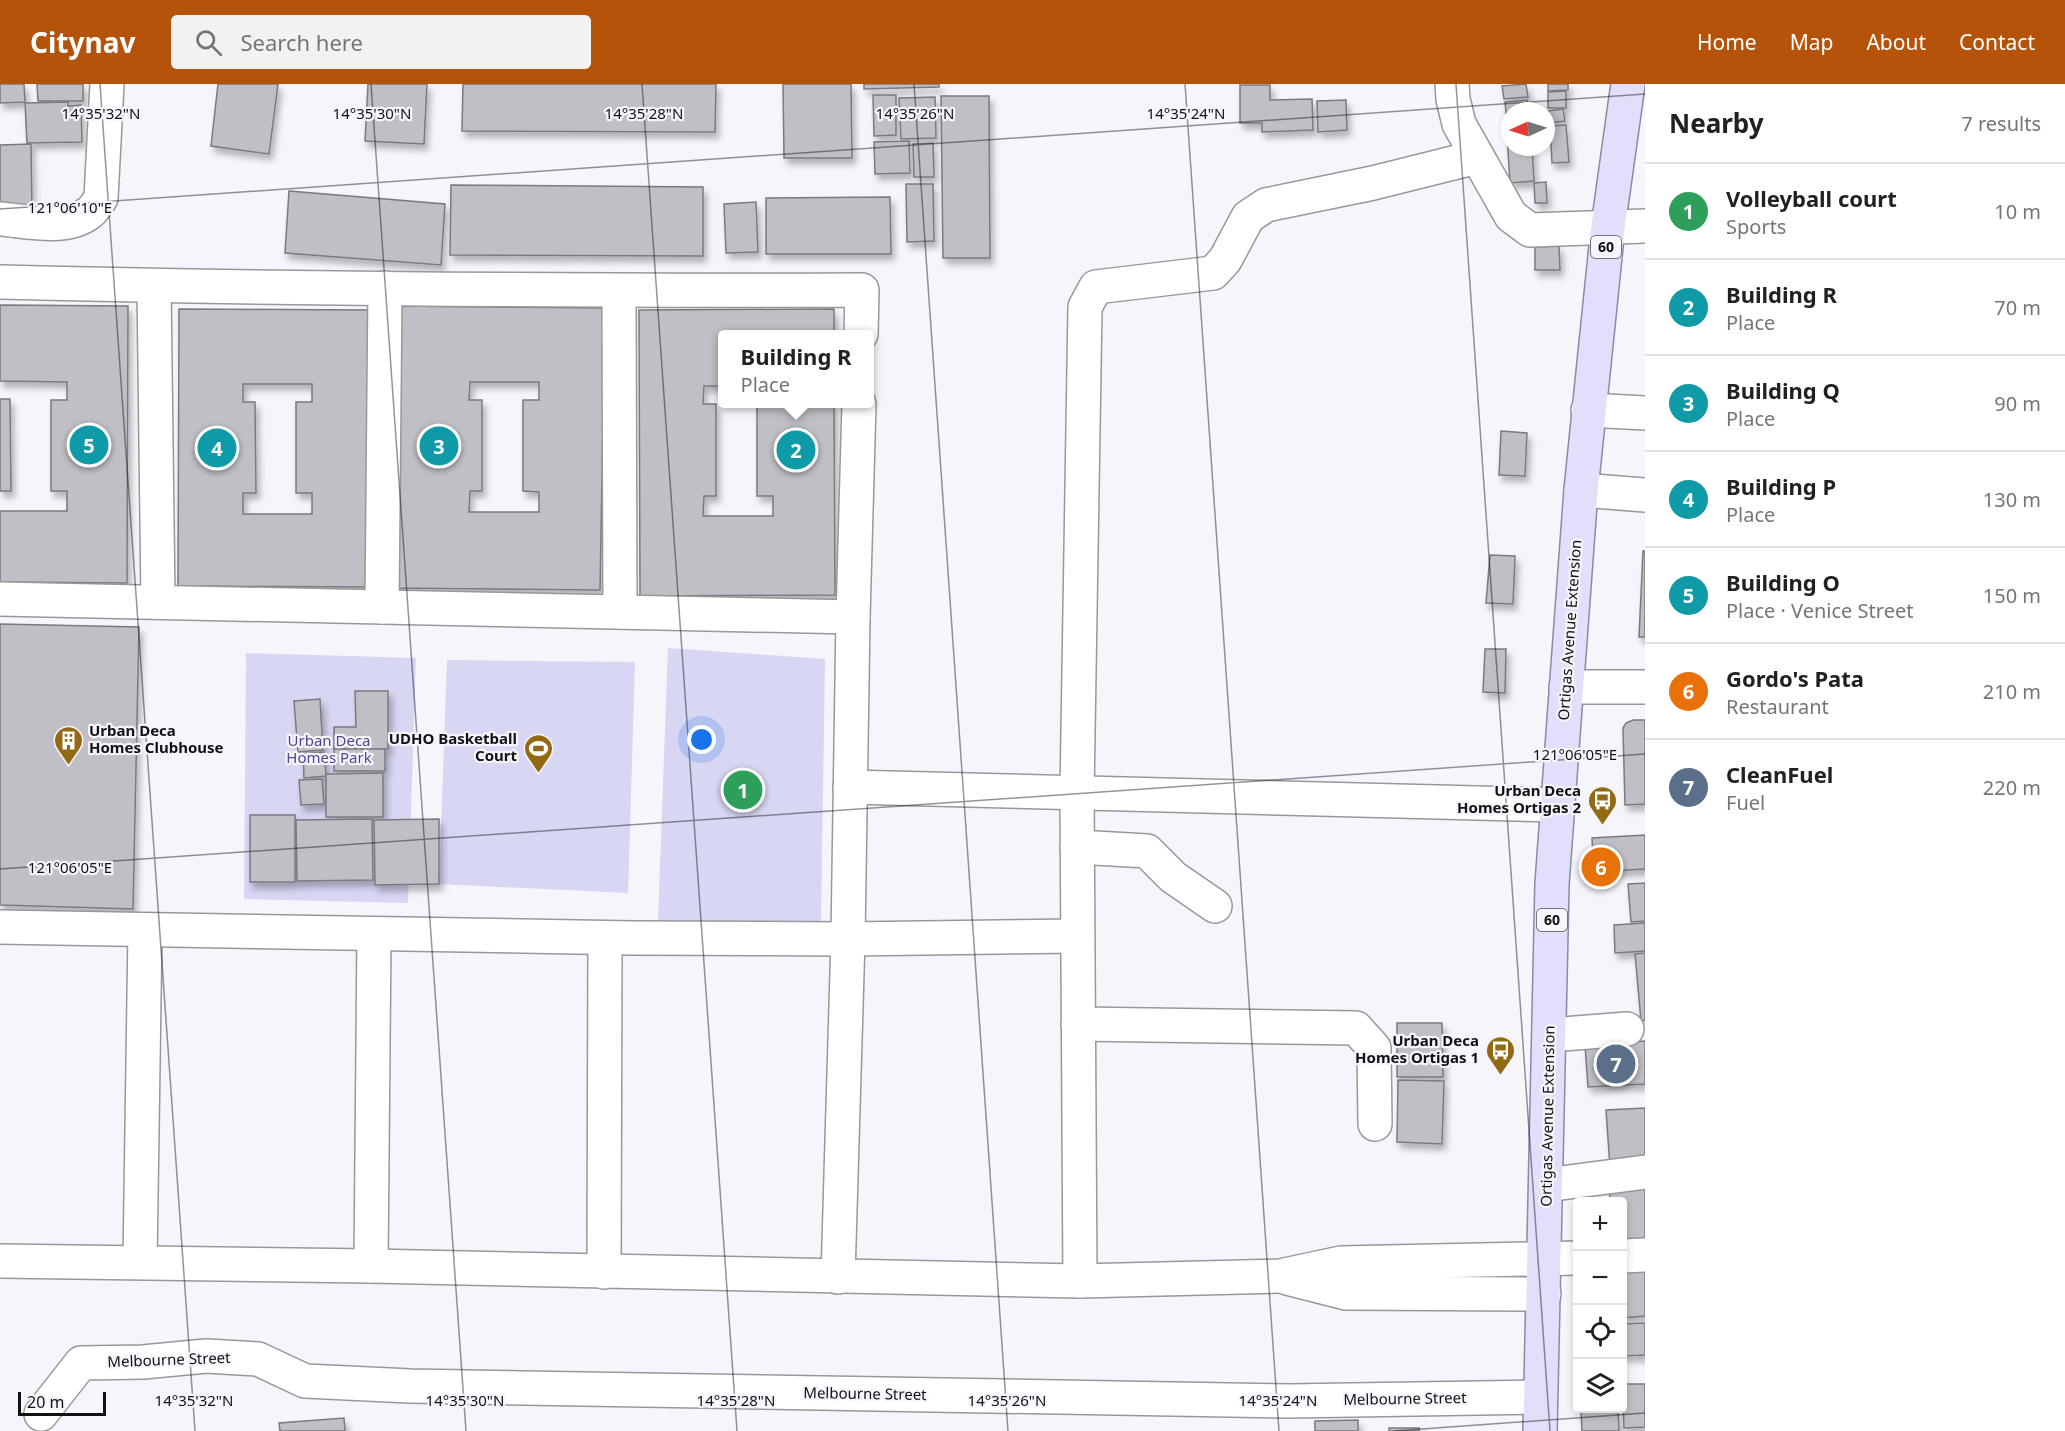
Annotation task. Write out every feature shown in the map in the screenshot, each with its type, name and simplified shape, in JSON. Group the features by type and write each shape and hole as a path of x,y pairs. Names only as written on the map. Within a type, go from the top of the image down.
{"main road":[{"name":"Ortigas Avenue Extension","path":"1540,1431 1552,884 1557,805 1588,410 1608,227 1628,84"}],"street":[{"path":"0,219 57,223 90,213 101,198 107,84"},
{"path":"1452,84 1452,99 1459,124 1511,216 1530,230 1645,226"},
{"path":"1080,1281 1077,793 1084,307 1096,287 1214,273 1225,260 1248,217 1266,205 1374,183 1477,157"},
{"path":"0,282 619,291 862,290 861,330"},
{"path":"154,286 158,602"},
{"path":"382,607 385,288"},
{"path":"619,291 620,612"},
{"path":"838,1277 848,939 852,617 859,408"},
{"path":"1588,410 1645,413"},
{"path":"1581,490 1645,495"},
{"path":"0,599 852,617"},
{"path":"1566,687 1645,687"},
{"path":"850,787 1557,805"},
{"path":"1077,847 1148,851 1173,877 1215,906"},
{"path":"0,927 605,938 848,939 1077,936"},
{"path":"140,1262 145,930"},
{"path":"372,1266 374,934"},
{"path":"604,1272 605,938"},
{"path":"1078,1024 1356,1028 1374,1048 1375,1124"},
{"path":"1550,1035 1627,1029"},
{"path":"1546,1185 1645,1172"},
{"path":"1627,1256 1645,1255"},
{"path":"0,1262 372,1266 1080,1281 1280,1276 1341,1263 1573,1258"},
{"path":"1280,1276 1346,1293 1544,1294"},
{"name":"Melbourne Street","path":"41,1414 81,1363 143,1362 206,1356 258,1359 305,1381 410,1386 1289,1401 1540,1396"}],"green space":[{"path":"668,648 825,659 821,921 658,921"},
{"name":"Urban Deca Homes Park","path":"246,653 416,658 408,903 244,899"},
{"name":"UDHO Basketball Court","path":"447,660 635,662 628,893 439,884"}],"building":[{"path":"0,84 24,84 25,102 0,103"},
{"path":"37,84 83,84 83,101 38,101"},
{"path":"218,84 278,84 269,154 211,146"},
{"path":"368,84 427,84 424,144 365,141"},
{"path":"463,84 716,84 715,132 462,131"},
{"path":"783,84 851,84 852,158 784,158"},
{"path":"864,84 939,84 939,87 864,89"},
{"path":"1526,84 1528,97 1504,99 1502,86"},
{"path":"1548,84 1568,84 1568,90 1548,91"},
{"path":"1240,85 1270,85 1270,100 1312,99 1313,130 1262,132 1262,123 1240,123"},
{"path":"1566,91 1566,108 1555,108 1555,102 1548,102 1548,92"},
{"path":"873,95 896,95 896,135 874,136"},
{"path":"941,96 989,96 990,258 943,258"},
{"path":"935,97 936,138 901,139 899,98"},
{"path":"1346,100 1347,130 1318,132 1317,101"},
{"path":"68,102 68,106 81,105 82,142 27,143 25,103"},
{"path":"1563,109 1565,121 1555,122 1555,110"},
{"path":"1566,125 1569,162 1552,163 1552,156 1555,156 1555,126"},
{"path":"909,141 910,173 875,174 874,142"},
{"path":"933,143 934,177 914,177 913,144"},
{"path":"31,144 32,210 0,211 0,145"},
{"path":"1508,156 1533,156 1534,181 1510,183"},
{"path":"1546,182 1547,203 1535,203 1534,183"},
{"path":"906,184 933,184 934,241 907,242"},
{"path":"451,185 703,187 703,256 450,255"},
{"path":"289,191 445,204 441,265 285,253"},
{"path":"890,197 891,254 766,254 766,198"},
{"path":"756,202 758,252 726,253 724,204"},
{"path":"1559,246 1560,270 1535,270 1535,247"},
{"path":"0,305 128,306 127,583 0,582 0,511 67,511 67,491 51,491 51,400 67,400 67,382 0,381"},
{"path":"398,306 605,308 600,590 394,588","holes":["470,382 539,382 539,400 523,400 523,491 539,492 539,512 469,512 470,491 482,491 482,400 469,400"]},
{"path":"179,309 369,310 368,587 178,586","holes":["243,384 312,384 312,402 296,402 296,493 312,493 312,514 243,514 243,493 256,493 255,402 243,402"]},
{"path":"834,309 834,330 718,330 718,386 704,386 703,404 716,404 716,496 704,496 703,516 773,516 773,496 757,496 757,408 834,408 835,595 640,596 639,310"},
{"path":"0,399 10,399 11,491 0,491"},
{"path":"1501,431 1527,433 1525,476 1499,475"},
{"path":"1643,551 1645,551 1645,637 1639,637"},
{"path":"1490,555 1515,556 1513,604 1486,603"},
{"name":"Urban Deca Homes Clubhouse","path":"0,624 139,627 133,909 0,905"},
{"path":"1485,649 1506,649 1505,693 1483,692"},
{"path":"355,691 388,691 388,749 334,749 334,727 356,727"},
{"path":"320,699 323,750 298,752 294,701"},
{"path":"1633,720 1645,720 1645,804 1625,805 1623,728 1626,723"},
{"path":"334,749 385,749 385,771 334,771"},
{"path":"324,752 326,776 304,778 303,754"},
{"path":"383,773 383,817 326,817 326,774"},
{"path":"322,779 324,804 301,805 299,780"},
{"path":"250,815 295,815 295,882 250,882"},
{"path":"372,819 373,880 297,881 296,820"},
{"path":"439,819 439,884 375,885 374,820"},
{"path":"1645,835 1645,869 1594,872 1592,838"},
{"path":"1645,883 1645,921 1631,922 1628,884"},
{"path":"1645,923 1645,951 1615,953 1614,925"},
{"path":"1645,953 1645,1020 1641,1021 1635,954"},
{"path":"1397,1023 1442,1023 1443,1077 1397,1077"},
{"path":"1645,1041 1645,1084 1588,1087 1585,1045"},
{"path":"1398,1080 1444,1081 1442,1144 1397,1142"},
{"path":"1645,1108 1645,1165 1610,1167 1606,1110"},
{"path":"1645,1180 1645,1244 1627,1246 1627,1197 1610,1197 1609,1183"},
{"path":"1645,1265 1645,1316 1627,1318 1627,1266"},
{"path":"1645,1323 1645,1355 1627,1356 1627,1324"},
{"path":"1627,1384 1645,1384 1645,1427 1624,1428 1623,1413 1627,1413"},
{"path":"1581,1413 1618,1413 1619,1431 1582,1431"},
{"path":"344,1418 345,1431 280,1431 279,1423"},
{"path":"1358,1420 1358,1431 1315,1431 1315,1421"},
{"path":"1389,1428 1419,1428 1419,1431 1389,1431"}],"place":[{"name":"Building O","path":"89,445"},
{"name":"Building Q","path":"439,446"},
{"name":"Building P","path":"217,448"},
{"name":"Building R","path":"796,450"},
{"name":"Urban Deca Homes Clubhouse","path":"68,766"},
{"name":"UDHO Basketball Court","path":"538,774"},
{"name":"Volleyball court","path":"743,790"},
{"name":"Urban Deca Homes Ortigas 2","path":"1602,826"},
{"name":"Gordo's Pata","path":"1601,867"},
{"name":"CleanFuel","path":"1616,1064"},
{"name":"Urban Deca Homes Ortigas 1","path":"1500,1076"}]}
